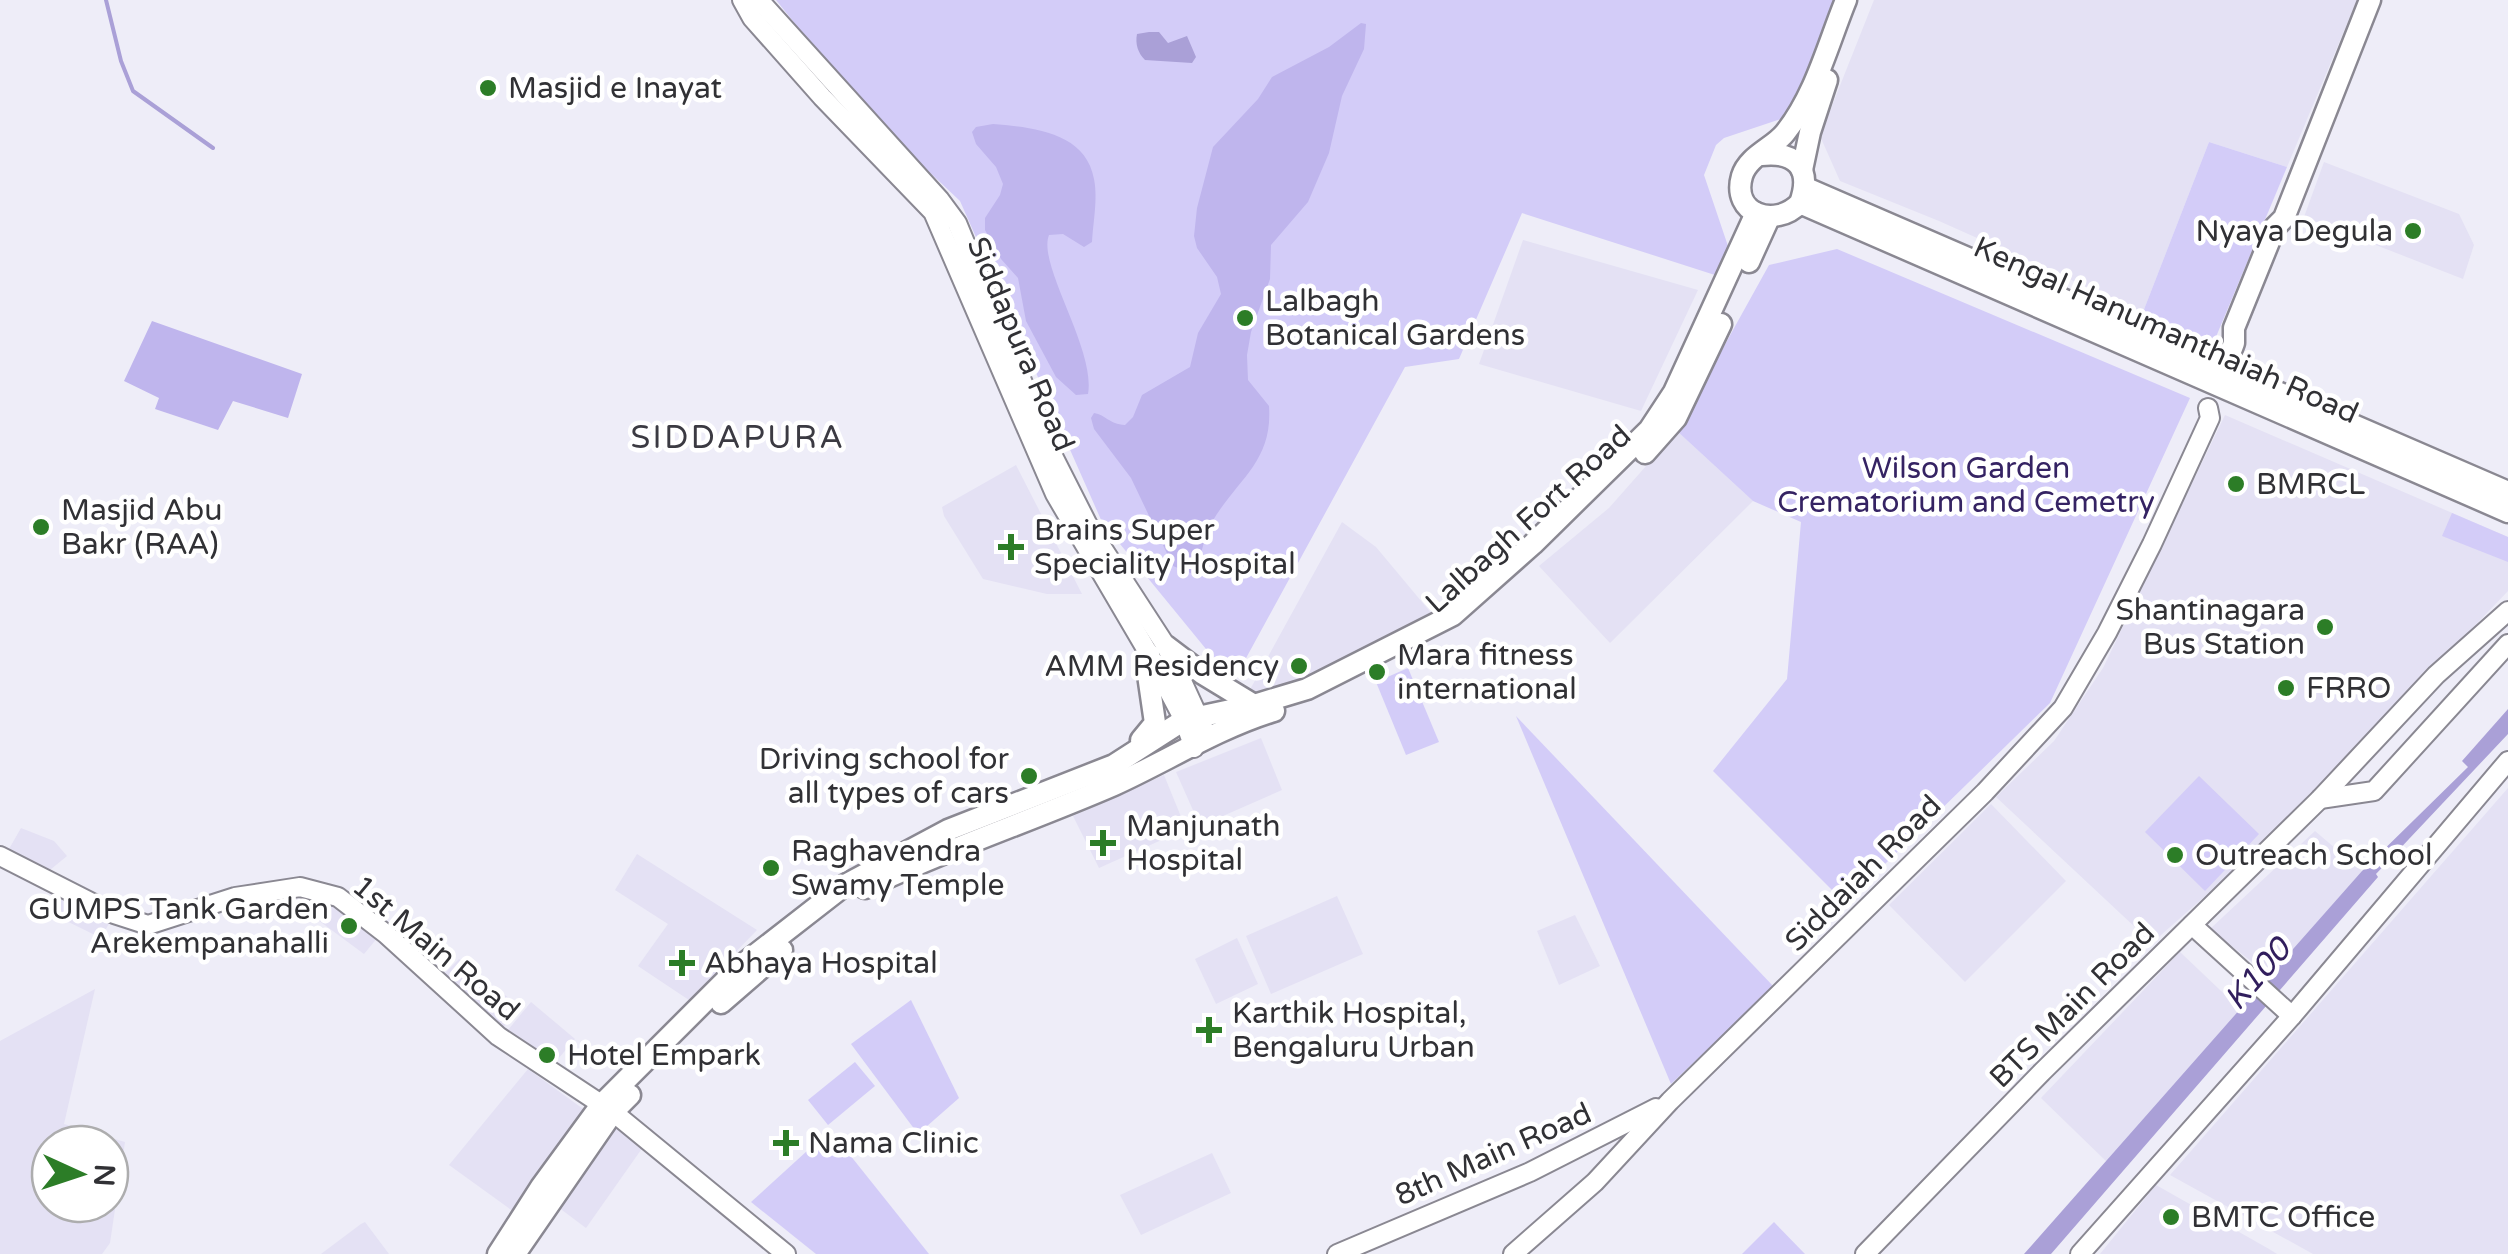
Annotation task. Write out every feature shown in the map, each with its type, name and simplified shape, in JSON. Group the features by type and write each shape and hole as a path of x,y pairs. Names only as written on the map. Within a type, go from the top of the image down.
{"main road":[{"path":"1846,0 1800,114 1782,138 1752,160 1741,179 1747,205 1762,215 1790,213 1803,187 1824,88 1860,0"},
{"path":"2221,377 2263,286 2284,231 2284,218 2370,0"},
{"path":"1761,154 1790,157 1803,187"},
{"name":"Kengal Hanumanthaiah Road","path":"1803,187 2508,512"},
{"name":"Lalbagh Fort Road","path":"1192,717 1254,705 1307,688 1445,622 1534,544 1649,430 1674,392 1762,215"},
{"name":"Lalbagh Fort Road","path":"607,1108 747,979 826,914 865,888 917,863 1059,809 1228,727 1310,701 1448,635 1605,493 1676,418 1762,215"},
{"name":"Kengal Hanumanthaiah Road","path":"2221,377 2508,492"},
{"path":"1114,765 1152,730 1155,722 1147,668 1158,650 1254,705"},
{"path":"498,1254 540,1187 607,1108 737,968 845,885 948,830 1114,765 1192,717"},
{"path":"516,1254 607,1108"}],"street":[{"name":"Siddapura Road","path":"742,0 752,18 822,97 934,212 1060,504 1158,650"},
{"name":"Siddapura Road","path":"760,0 957,223 1054,456 1090,530 1158,650"},
{"name":"Siddaiah Road","path":"1513,1254 1595,1182 1670,1101 1985,792 2063,708 2144,561 2180,478 2188,470 2210,418 2208,408 2221,377"},
{"name":"BTS Main Road","path":"1866,1254 2042,1072 2320,799 2436,675 2508,611"},
{"path":"2320,799 2374,790 2508,644"},
{"path":"1158,650 1201,743"},
{"path":"2080,1254 2292,1016 2508,761"},
{"name":"1st Main Road","path":"0,856 114,914 148,925 235,897 300,887 338,896 386,934 507,1044 607,1108 786,1254"},
{"path":"2192,925 2292,1016"},
{"name":"8th Main Road","path":"1337,1254 1530,1172 1670,1101"}],"shaded area":[{"path":"1874,0 2357,0 2287,167 2209,142 2143,312 1840,181 1820,136"},
{"path":"1361,23 1366,24 1364,49 1342,96 1329,153 1308,202 1271,245 1270,279 1251,332 1248,380 1269,406 1265,442 1251,469 1212,522 1193,574 1173,566 1131,478 1094,429 1091,418 1094,413 1125,425 1133,417 1142,395 1190,367 1198,333 1221,294 1217,277 1197,248 1194,236 1213,147 1258,99 1272,77 1329,47"},
{"path":"1159,32 1168,43 1187,36 1196,57 1192,63 1145,60 1138,48 1137,34"},
{"path":"993,124 1055,135 1080,151 1089,163 1096,194 1092,242 1084,247 1063,234 1049,235 1048,249 1084,354 1088,394 1076,395 1056,377 1026,321 1018,278 1001,259 985,230 985,218 1003,184 972,132 976,127"},
{"name":"Nyaya Degula","path":"2324,162 2459,214 2474,245 2463,279 2304,217"},
{"path":"1523,240 1698,290 1641,411 1479,364"},
{"path":"152,321 302,374 288,418 233,401 218,430 155,409 159,398 124,381"},
{"path":"2225,415 2508,537 2508,591 2274,835 2152,943 1996,797 2054,741 2103,668"},
{"path":"1677,431 1753,501 1610,643 1539,566 1609,508"},
{"name":"Brains Super Speciality Hospital","path":"1016,465 1082,594 1047,594 983,579 944,516 942,507"},
{"path":"1342,522 1376,547 1437,620 1304,681 1247,695"},
{"path":"2508,709 2508,734 2376,874 2378,877 2051,1254 2024,1254 2362,871 2468,767 2462,761"},
{"path":"1261,738 1282,790 1200,826 1176,772"},
{"path":"1164,775 1186,829 1099,868 1073,816"},
{"path":"2508,788 2508,1254 2313,1254 2170,1175"},
{"path":"1991,804 2066,881 1965,982 1889,905"},
{"path":"21,828 54,841 67,856 45,874 5,856"},
{"path":"2315,831 2362,871 2270,976 2210,929"},
{"path":"637,854 757,930 689,1000 638,966 668,924 615,890"},
{"path":"56,889 112,918 101,938 46,911"},
{"path":"1337,896 1363,954 1271,994 1246,936"},
{"path":"324,899 338,904 378,937 364,954 314,917"},
{"path":"1575,915 1600,966 1559,985 1537,931"},
{"path":"1237,938 1258,984 1216,1004 1195,959"},
{"path":"2180,952 2241,1010 2107,1162 2041,1098"},
{"path":"459,959 519,1006 500,1032 438,980"},
{"path":"95,989 64,1124 30,1124 30,1224 113,1224 110,1243 102,1254 0,1254 0,1041"},
{"path":"531,1002 575,1039 552,1066 508,1030"},
{"path":"528,1069 586,1111 514,1212 449,1165"},
{"path":"615,1127 643,1147 586,1228 558,1207"},
{"path":"1212,1153 1231,1193 1141,1235 1120,1195"},
{"name":"BMTC Office","path":"2156,1185 2269,1249 2277,1254 2100,1254"},
{"path":"365,1222 389,1254 321,1254 361,1224"}],"green space":[{"name":"Lalbagh Botanical Gardens","path":"776,0 1837,0 1795,102 1781,119 1724,138 1716,145 1704,175 1730,252 1718,276 1522,213 1459,359 1405,367 1233,682 1102,522 960,201 866,112"},
{"path":"2209,142 2287,167 2213,344 2143,312"},
{"name":"Wilson Garden Crematorium and Cemetry","path":"1837,249 2190,398 2050,703 1845,903 1713,771 1787,679 1801,522 1753,501 1677,431 1769,265"},
{"path":"2452,513 2508,537 2508,562 2442,536"},
{"path":"1408,668 1439,742 1406,755 1376,682"},
{"path":"1516,716 1774,987 1671,1084"},
{"path":"2199,776 2259,834 2205,891 2145,832"},
{"path":"911,1000 959,1098 918,1134 851,1044"},
{"path":"855,1062 875,1086 828,1125 808,1100"},
{"path":"830,1130 929,1254 816,1254 751,1202"},
{"path":"1774,1222 1805,1254 1742,1254"}],"waterway":[{"path":"106,0 133,91 213,148"}],"place":[{"name":"Masjid e Inayat","path":"488,88"},
{"name":"Nyaya Degula","path":"2413,231"},
{"name":"Lalbagh Botanical Gardens","path":"1245,318"},
{"name":"BMRCL","path":"2236,484"},
{"name":"Masjid Abu Bakr (RAA)","path":"41,527"},
{"name":"Brains Super Speciality Hospital","path":"1011,547"},
{"name":"Shantinagara Bus Station","path":"2325,627"},
{"name":"AMM Residency","path":"1299,666"},
{"name":"Mara fitness international","path":"1377,672"},
{"name":"FRRO","path":"2286,688"},
{"name":"Driving school for all types of cars","path":"1029,776"},
{"name":"Manjunath Hospital","path":"1103,843"},
{"name":"Outreach School","path":"2175,855"},
{"name":"Raghavendra Swamy Temple","path":"771,868"},
{"name":"GUMPS Tank Garden Arekempanahalli","path":"349,926"},
{"name":"Abhaya Hospital","path":"682,963"},
{"name":"Karthik Hospital, Bengaluru Urban","path":"1209,1030"},
{"name":"Hotel Empark","path":"547,1055"},
{"name":"Nama Clinic","path":"786,1143"},
{"name":"BMTC Office","path":"2171,1217"}],"district":[{"name":"SIDDAPURA","path":"738,437"}],"water label":[{"name":"K100","path":"2257,974"}]}
